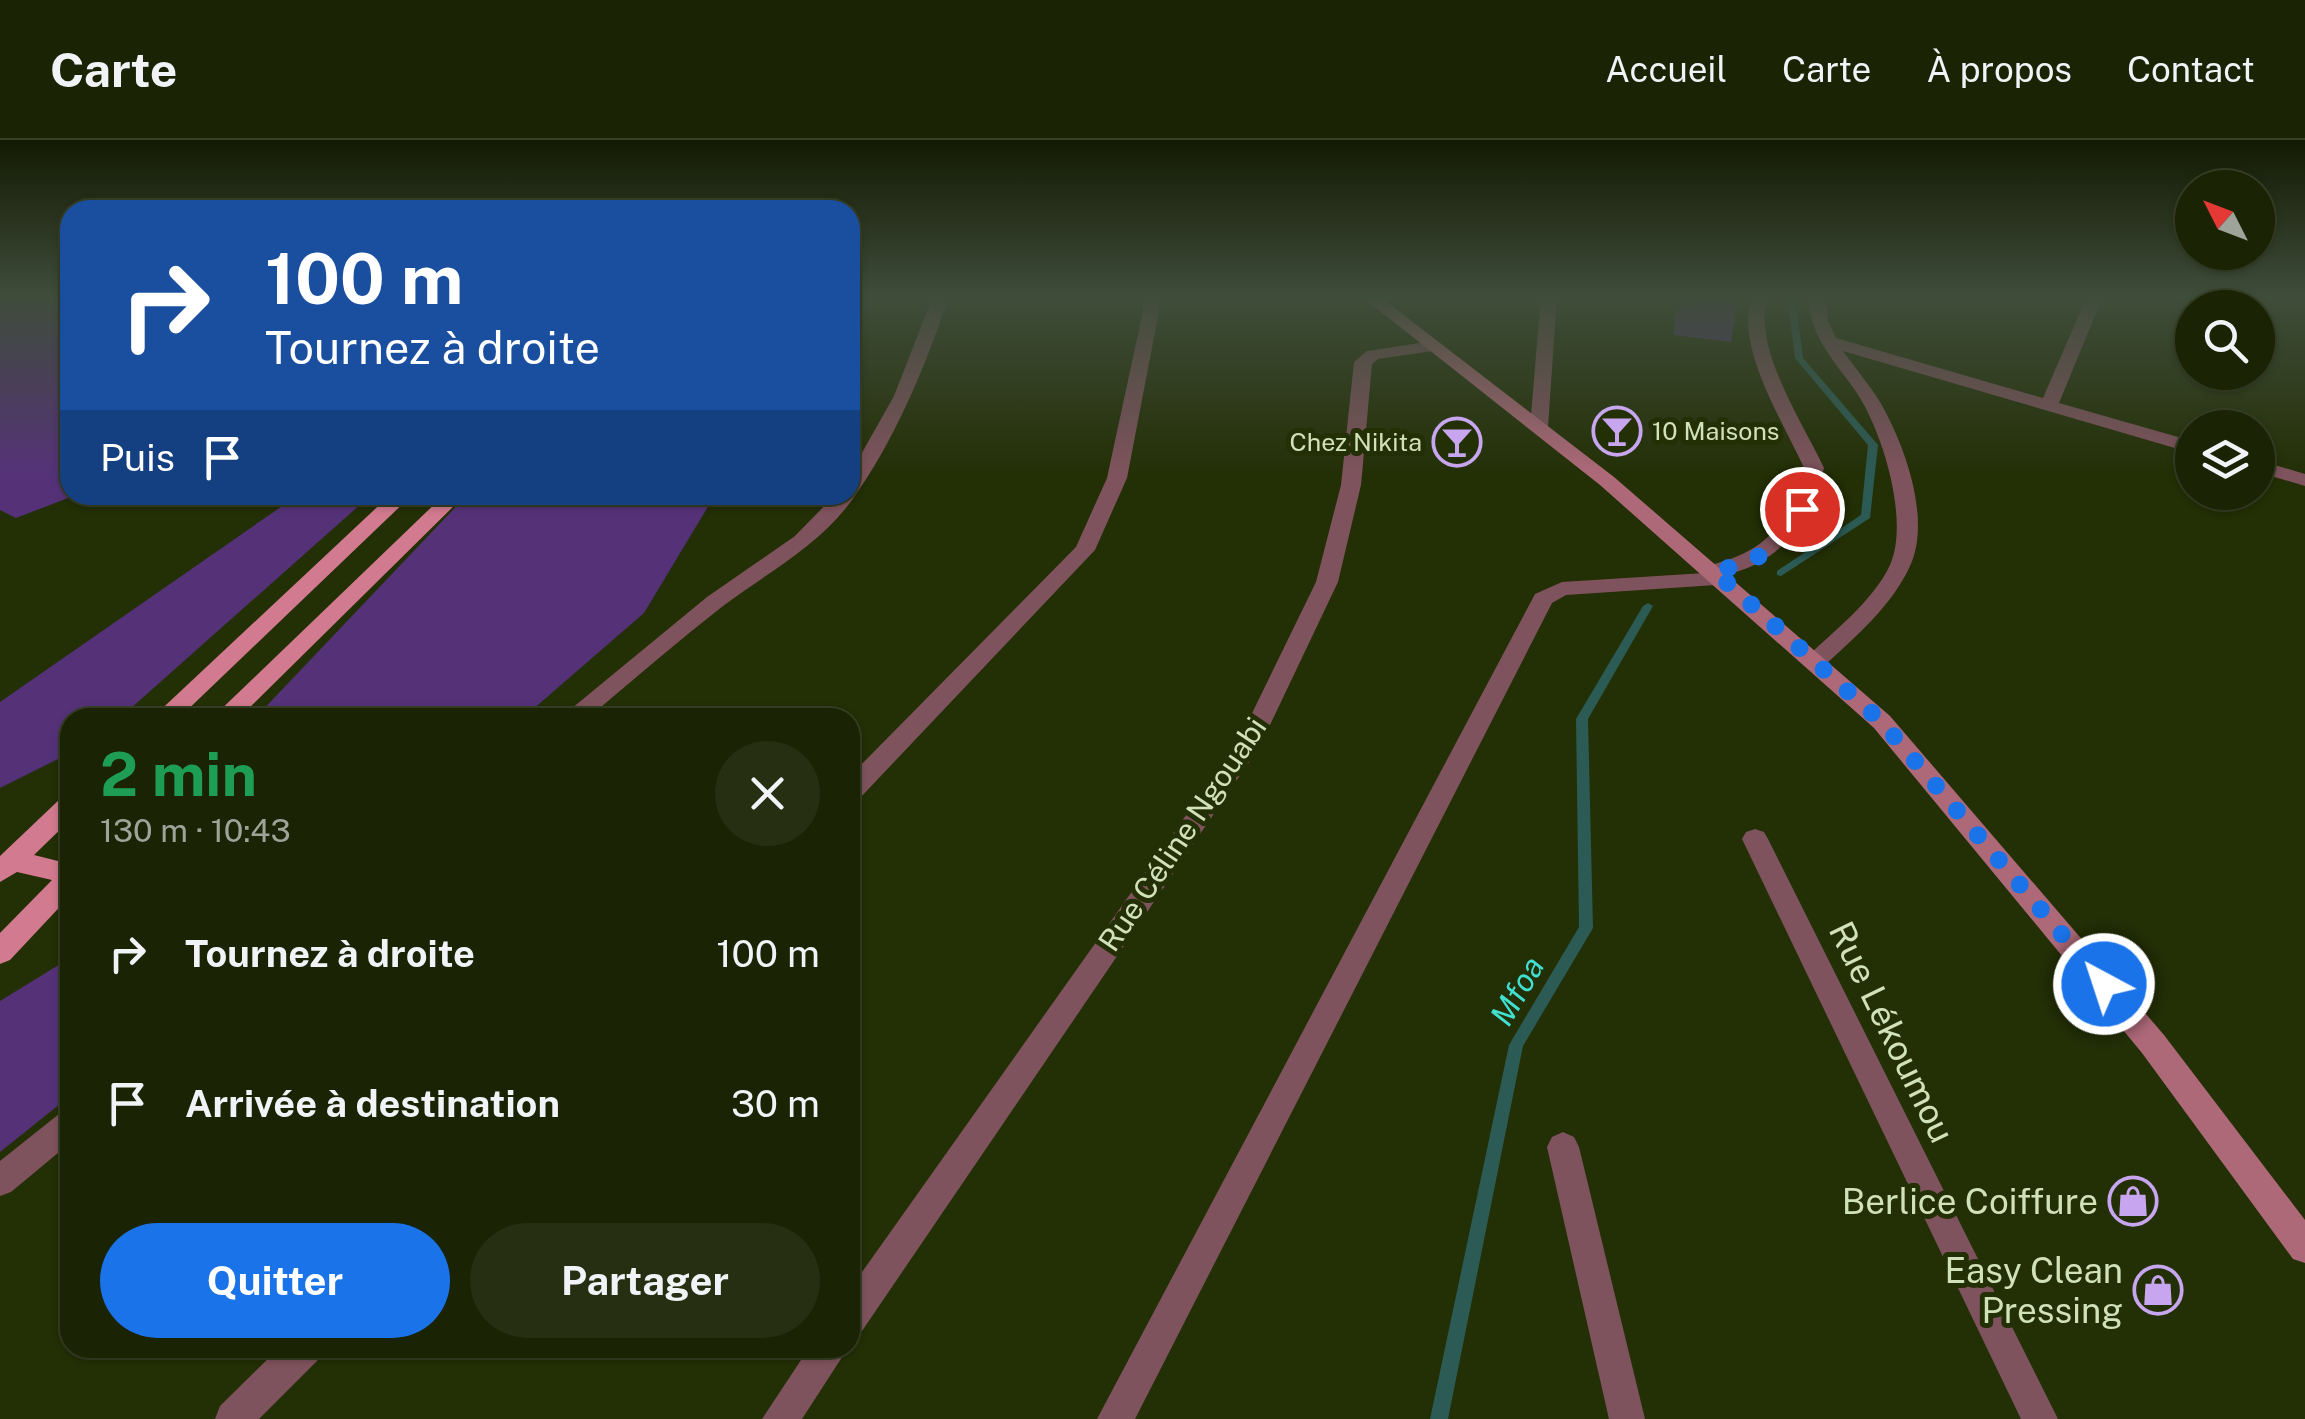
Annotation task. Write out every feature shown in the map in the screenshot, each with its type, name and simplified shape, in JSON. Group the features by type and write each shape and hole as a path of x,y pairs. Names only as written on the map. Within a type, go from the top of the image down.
{"main road":[{"path":"1445,356 1540,428 1718,575 1816,661 1928,772 2154,1044 2305,1247"},
{"path":"175,708 391,505"},
{"path":"234,708 445,505"},
{"path":"6,866 60,815"},
{"path":"6,866 60,874"},
{"path":"0,952 60,887"}],"street":[{"path":"860,475 920,356"},
{"path":"860,782 1085,550 1116,478 1142,356"},
{"name":"Rue Céline Ngouabi","path":"860,1306 1248,746 1327,582 1351,485 1363,362 1371,356"},
{"path":"1540,428 1545,356"},
{"path":"1115,1419 1542,598 1562,589 1718,575 1749,565 1771,550 1802,509 1814,468 1763,356"},
{"path":"1816,661 1867,613 1903,560 1904,514 1896,457 1872,400 1841,356"},
{"path":"1878,356 2175,442"},
{"path":"2049,405 2070,356"},
{"path":"2275,471 2305,480"},
{"path":"584,708 714,602 802,540 836,505"},
{"name":"Rue Lékoumou","path":"1755,839 2040,1419"},
{"path":"0,1181 60,1132"},
{"path":"1563,1148 1627,1419"},
{"path":"233,1419 294,1358"},
{"path":"780,1419 823,1358"}],"shaded area":[{"path":"0,356 60,356 60,501 16,518 0,510"},
{"path":"284,505 360,505 131,708 60,708 60,758 0,788 0,702"},
{"path":"457,505 709,505 644,613 534,708 265,708"},
{"path":"60,964 60,1104 0,1152 0,1001"}],"waterway":[{"name":"Mfoa","path":"1781,573 1866,516 1873,445 1799,356"},
{"name":"Mfoa","path":"1439,1419 1516,1045 1586,928 1582,719 1648,606"}],"place":[{"name":"10 Maisons","path":"1617,431"},
{"name":"Chez Nikita","path":"1457,442"},
{"name":"Berlice Coiffure","path":"2133,1201"},
{"name":"Easy Clean Pressing","path":"2158,1290"}],"route":[{"path":"1802,509 1771,550 1749,565 1714,571 1882,722 2104,984"}]}
